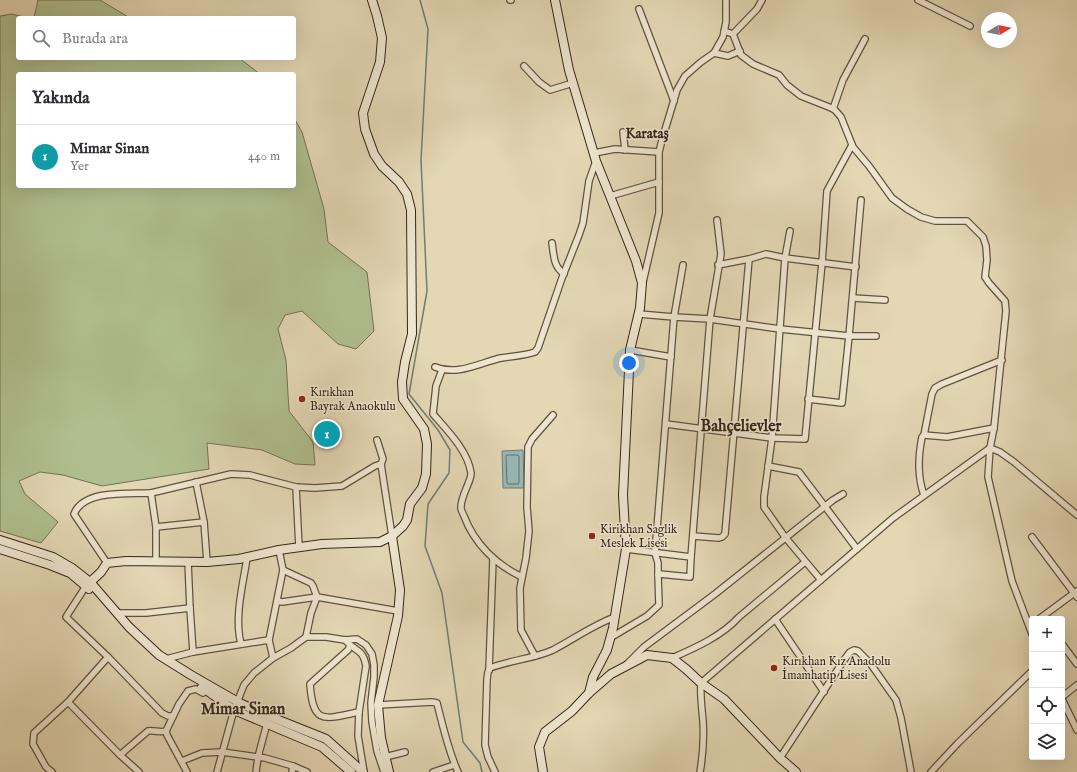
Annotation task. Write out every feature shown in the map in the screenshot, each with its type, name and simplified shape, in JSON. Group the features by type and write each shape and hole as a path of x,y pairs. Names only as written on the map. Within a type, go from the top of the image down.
{"street":[{"path":"107,563 126,561 207,562 247,558 279,550 322,544 380,542 392,536 407,520 410,504 422,488 426,474 427,444 424,429 404,399 402,382 412,334 412,210 407,194 399,182 382,166 374,154 365,130 363,113 380,62 382,38 372,0"},
{"path":"555,0 569,70 595,157 636,261 642,283"},
{"path":"589,693 592,677 607,650 616,617 626,550 623,495 630,350 639,314 642,283 659,213 659,152 677,90 686,76 701,62 714,53 723,38 726,22 726,0"},
{"path":"733,34 753,14 762,0"},
{"path":"918,0 970,26"},
{"path":"639,9 674,101"},
{"path":"724,31 733,34 742,55 753,64 779,75 787,85 801,96 832,109 841,117 852,145 892,198 921,217 935,221 967,221 983,237 986,246 987,260 985,277 1005,301 1006,311 1002,360 994,428 990,448 988,477 1012,581 1029,620"},
{"path":"832,109 843,80 865,39"},
{"path":"714,53 728,56 740,51"},
{"path":"524,66 539,82 550,90 573,83"},
{"path":"623,132 625,150"},
{"path":"666,424 772,438 805,439 814,332 822,263 827,190 852,145"},
{"path":"595,157 615,149 659,152"},
{"path":"434,367 442,370 469,368 494,360 535,352 538,348 583,223 589,181 595,157"},
{"path":"610,196 659,182"},
{"path":"808,399 842,403 850,336 861,200"},
{"path":"658,575 690,577 700,428 710,319 720,254 717,220"},
{"path":"790,231 785,258 772,438 764,507 785,537 821,580"},
{"path":"552,242 556,265 558,270 564,274"},
{"path":"718,264 749,259 766,254 785,258 856,267"},
{"path":"693,536 719,538 725,534 749,259"},
{"path":"610,638 647,616 659,605 658,563 655,553 674,317 683,265"},
{"path":"853,298 885,300"},
{"path":"639,314 710,319 780,329 850,336 876,336"},
{"path":"630,350 671,357"},
{"path":"924,495 920,484 918,455 924,435 932,394 935,388 1002,360"},
{"path":"442,370 436,386 432,414 454,438 468,461 472,475 465,489 460,508 469,530 494,559 507,570 522,577"},
{"path":"535,656 521,630 520,588 526,558 529,531 527,507 528,447 532,439 553,415"},
{"path":"924,435 947,437 994,428"},
{"path":"377,440 383,459 381,464 400,590 398,611 378,705 381,738 389,772"},
{"path":"700,772 703,723 700,696 701,684 893,518 990,448"},
{"path":"990,448 1000,452 1014,462 1077,515"},
{"path":"107,563 74,514 75,510 83,502 95,496 107,494 151,493 231,474 250,475 296,487 315,488 342,486 375,466 381,464"},
{"path":"768,466 799,472 857,549"},
{"path":"196,482 204,522 207,562"},
{"path":"296,487 299,547"},
{"path":"151,493 156,527 156,561"},
{"path":"621,669 644,647 715,594 785,537 842,494"},
{"path":"156,527 204,522"},
{"path":"1032,537 1076,594 1045,616"},
{"path":"0,540 53,557 88,585 159,655 238,702 326,740 364,772"},
{"path":"0,549 70,573 88,585 157,658 190,678 234,710 322,747 351,772"},
{"path":"273,658 269,640 283,570 279,550"},
{"path":"626,550 691,557"},
{"path":"241,644 239,634 239,615 247,558"},
{"path":"494,559 485,745 488,757 495,772"},
{"path":"188,562 193,652"},
{"path":"543,772 539,747 545,732 572,711 589,693 611,674 647,656 672,658 698,646 732,625 739,617 800,568 805,562"},
{"path":"107,563 101,572 88,585 66,617 108,657 162,713 168,716 173,716"},
{"path":"283,570 311,583 317,597 311,613 306,637"},
{"path":"277,601 282,602 317,597 398,611"},
{"path":"118,613 146,613 190,608"},
{"path":"489,670 496,666 552,650 591,627 616,617"},
{"path":"775,619 824,692"},
{"path":"216,772 234,710 244,685 254,673 273,658 291,648 306,637 326,636 345,640 357,639 366,644 372,654 374,677 371,703 372,722 377,751 384,772"},
{"path":"166,659 193,652 269,640"},
{"path":"345,640 350,646 362,652 366,666 359,712 358,736 364,772"},
{"path":"350,646 348,650 310,684 311,698 315,711 327,718 359,712"},
{"path":"1065,648 1077,664"},
{"path":"780,758 850,652 854,650 858,651 870,664 898,705 911,772"},
{"path":"52,772 46,767 33,744 34,733 68,702 108,657"},
{"path":"672,658 701,684 724,699 780,758 796,772"},
{"path":"931,772 958,743 1029,674"},
{"path":"1065,695 1077,685"},
{"path":"187,772 166,731 188,691 196,689 203,693 206,690"},
{"path":"68,702 139,772"},
{"path":"378,705 432,702 437,704 447,744 458,772"},
{"path":"1065,704 1077,730"},
{"path":"256,772 258,757 267,723"},
{"path":"120,754 148,731 166,731"},
{"path":"182,761 202,753 222,752 258,757 292,769 307,772"},
{"path":"385,757 405,752"},
{"path":"433,772 454,765"}],"green space":[{"path":"38,0 100,0 127,16 34,16"},
{"path":"12,14 20,16 16,16 16,60 242,60 257,72 16,72 16,188 296,188 296,122 302,132 324,209 328,242 367,272 374,331 356,349 338,344 302,311 285,315 278,329 286,360 289,411 313,442 315,465 295,464 262,450 207,443 209,469 102,486 63,475 40,472 19,481 25,494 58,522 41,543 0,531 0,16"}],"water":[{"path":"523,450 524,488 503,488 502,451"}],"waterway":[{"path":"420,0 428,29 421,160 427,291 409,394 438,430 450,450 449,473 428,504 425,546 442,593 463,742 480,763 482,772"}],"place":[{"name":"Kırıkhan Bayrak Anaokulu","path":"302,399"},
{"name":"Mimar Sinan","path":"327,434"},
{"name":"Kirikhan Saglik Meslek Lisesi","path":"592,536"},
{"name":"Kırıkhan Kız Anadolu İmamhatip Lisesi","path":"774,668"}],"district":[{"name":"Karataş","path":"647,133"},
{"name":"Bahçelievler","path":"741,425"},
{"name":"Mimar Sinan","path":"243,708"}]}
